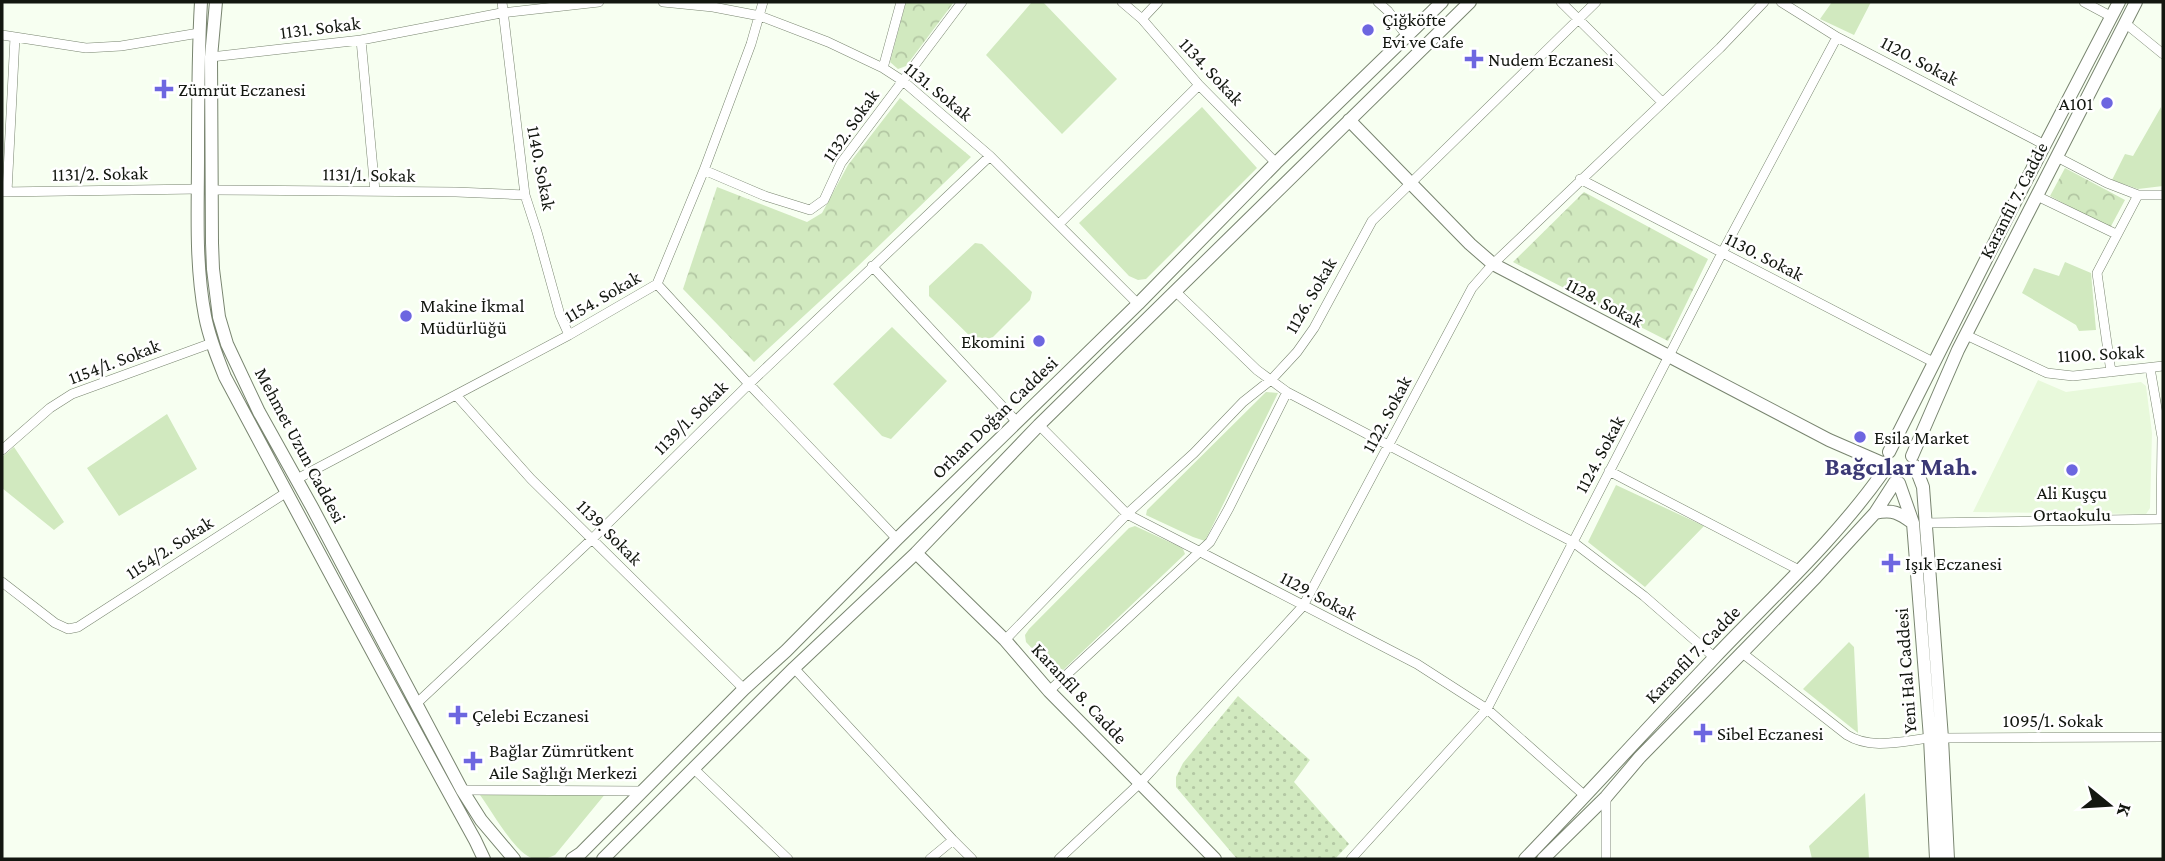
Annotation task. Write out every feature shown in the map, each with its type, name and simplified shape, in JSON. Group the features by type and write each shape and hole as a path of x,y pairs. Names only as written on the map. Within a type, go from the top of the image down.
{"main road":[{"path":"201,2 197,246 199,281 212,343 225,377 484,859"},
{"name":"Mehmet Uzun Caddesi","path":"216,2 211,57 213,269 219,317 227,344 260,412 462,790 481,820 514,859"},
{"name":"Orhan Doğan Caddesi","path":"572,859 582,853 744,689 786,651 1016,421 1138,304 1276,163 1442,2"},
{"path":"603,859 794,668 916,552 1039,425 1470,2"},
{"name":"Karanfil 7. Cadde","path":"1525,859 1860,503 1885,462 2119,2"},
{"name":"Karanfil 7. Cadde","path":"1914,461 1922,429 1966,335 2136,2"},
{"name":"1128. Sokak","path":"1349,120 1493,264 1829,440 1885,462"},
{"path":"1875,513 1898,513 1919,523 1923,487 1914,461 1903,450 1885,462 1887,478 1897,482 1912,477 1914,461"},
{"name":"Karanfil 7. Cadde","path":"1543,859 1606,797 1640,757 1816,577 1875,513 1897,482"},
{"name":"Yeni Hal Caddesi","path":"1897,482 1919,523 1936,738 1936,859"},
{"name":"Karanfil 8. Cadde","path":"916,552 1215,859"},
{"path":"1936,738 1948,859"}],"street":[{"name":"1140. Sokak","path":"502,2 501,13 525,195 559,315 569,335"},
{"name":"1131. Sokak","path":"211,57 361,40 501,13 599,2"},
{"name":"1131. Sokak","path":"663,2 713,7 760,16 828,41 883,68 903,81 990,156 1138,304"},
{"name":"1154. Sokak","path":"297,479 569,335 657,285 704,170 763,2"},
{"path":"883,68 901,2"},
{"name":"1132. Sokak","path":"704,170 765,196 810,210 814,208 824,200 841,163 962,2"},
{"name":"1134. Sokak","path":"1122,2 1142,19 1199,85 1276,163"},
{"path":"1142,19 1158,2"},
{"path":"1378,2 1407,36"},
{"path":"1561,2 1662,102"},
{"name":"1126. Sokak","path":"1004,640 1127,514 1194,453 1243,402 1272,379 1297,352 1314,328 1372,221 1596,2"},
{"name":"1122. Sokak","path":"1059,859 1140,783 1303,606 1472,288 1493,264 1720,48 1764,2"},
{"name":"1120. Sokak","path":"1781,2 1837,37 2045,145"},
{"path":"2084,2 2112,17"},
{"path":"2125,23 2163,54"},
{"path":"2,35 86,48 121,46 199,33"},
{"path":"4,192 15,37"},
{"name":"1124. Sokak","path":"1351,859 1487,709 1722,253 1837,37"},
{"path":"361,40 375,191"},
{"path":"1059,224 1199,85"},
{"name":"1139/1. Sokak","path":"416,704 592,539 748,384 990,156"},
{"path":"2057,157 2107,183 2138,195 2163,195"},
{"name":"1130. Sokak","path":"1580,179 1935,363"},
{"name":"1131/2. Sokak","path":"4,192 198,189"},
{"name":"1131/1. Sokak","path":"212,190 525,195"},
{"path":"2111,372 2097,273 2138,195"},
{"path":"2037,196 2116,234"},
{"path":"872,266 1016,421"},
{"path":"657,285 897,539"},
{"path":"1175,292 1257,370 1287,391 1573,542 1644,596 1714,657"},
{"name":"1100. Sokak","path":"1966,335 2047,373 2073,376 2163,366"},
{"name":"1154/1. Sokak","path":"2,450 50,408 72,394 212,343"},
{"path":"1919,523 2162,519 2162,438 2150,368"},
{"path":"1049,691 1210,542 1287,391"},
{"name":"1139. Sokak","path":"456,395 531,479 744,689"},
{"name":"1129. Sokak","path":"1039,425 1127,514 1417,664 1487,709 1584,795"},
{"path":"1609,471 1799,570"},
{"name":"1154/2. Sokak","path":"2,582 55,623 68,629 78,627 287,492"},
{"name":"1095/1. Sokak","path":"1741,652 1858,742 1871,744 1936,738 2163,737"},
{"path":"794,668 972,859"},
{"path":"693,768 788,859"},
{"path":"462,790 642,791"},
{"path":"1606,797 1606,859"},
{"path":"930,859 953,840"}],"shaded area":[{"name":"Ali Kuşçu Ortaokulu","path":"2038,380 2066,392 2141,382 2146,386 2152,433 2150,508 2146,514 1973,512"}],"green space":[{"path":"906,2 954,2 906,66 898,69 890,62"},
{"path":"1032,2 1043,2 1117,79 1062,134 986,55"},
{"path":"1832,2 1871,2 1854,35 1820,19"},
{"path":"900,98 971,157 754,362 683,289 717,187 807,222 822,213 848,165"},
{"path":"1202,107 1257,168 1146,279 1138,280 1129,276 1079,223"},
{"path":"2161,107 2163,186 2138,189 2112,180 2125,154 2133,156"},
{"path":"2065,168 2125,200 2110,228 2050,196"},
{"path":"1584,192 1708,259 1668,341 1513,262"},
{"path":"975,243 982,244 1032,292 1030,300 985,345 979,345 929,296 929,286"},
{"path":"2065,262 2091,273 2096,330 2079,331 2076,325 2022,293 2034,268 2059,276"},
{"path":"892,327 947,381 891,439 882,436 833,384"},
{"path":"1266,392 1278,393 1205,541 1146,515 1147,510"},
{"path":"167,414 197,469 119,516 87,468"},
{"path":"14,447 64,522 54,530 2,488 2,457"},
{"path":"1616,485 1704,526 1645,587 1588,542"},
{"path":"1135,526 1178,546 1185,554 1061,672 1054,672 1026,642 1025,635 1129,528"},
{"path":"1849,642 1854,647 1858,733 1803,689"},
{"path":"1238,696 1310,760 1294,782 1349,844 1335,859 1237,859 1176,787 1176,777 1183,763"},
{"path":"606,793 555,855 539,860 519,849 480,795"},
{"path":"1865,793 1869,859 1812,859 1809,846"}],"place":[{"name":"Çiğköfte Evi ve Cafe","path":"1368,30"},
{"name":"Nudem Eczanesi","path":"1474,59"},
{"name":"Zümrüt Eczanesi","path":"164,89"},
{"name":"A101","path":"2107,103"},
{"name":"Makine İkmal Müdürlüğü","path":"406,316"},
{"name":"Ekomini","path":"1039,341"},
{"name":"Esila Market","path":"1860,437"},
{"name":"Ali Kuşçu Ortaokulu","path":"2072,470"},
{"name":"Işık Eczanesi","path":"1891,563"},
{"name":"Çelebi Eczanesi","path":"458,715"},
{"name":"Sibel Eczanesi","path":"1703,733"},
{"name":"Bağlar Zümrütkent Aile Sağlığı Merkezi","path":"473,761"}],"district":[{"name":"Bağcılar Mah.","path":"1901,466"}]}
